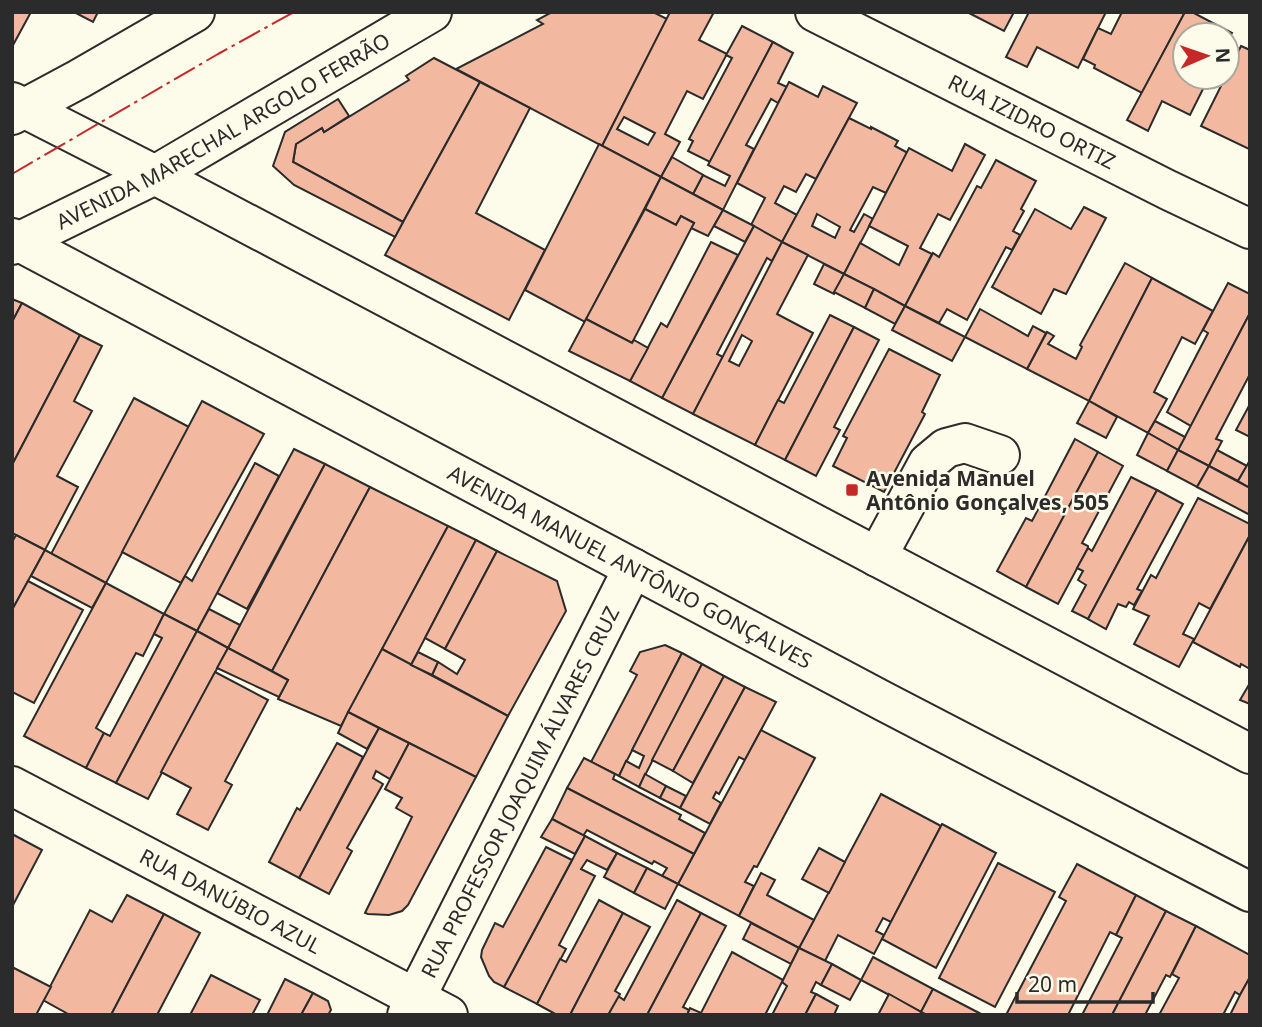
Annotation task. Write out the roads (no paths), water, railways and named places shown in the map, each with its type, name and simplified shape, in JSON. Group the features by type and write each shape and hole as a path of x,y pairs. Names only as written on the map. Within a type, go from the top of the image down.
{"main road":[{"path":"16,109 79,79 195,12"},
{"name":"AVENIDA MARECHAL ARGOLO FERRÃO","path":"15,241 155,175 432,12"},
{"name":"RUA IZIDRO ORTIZ","path":"815,12 1250,229"},
{"path":"16,109 155,175 1250,754"},
{"name":"AVENIDA MANUEL ANTÔNIO GONÇALVES","path":"15,241 883,701 1250,892"},
{"path":"877,557 928,463 946,448 965,443 1000,455"},
{"name":"RUA PROFESSOR JOAQUIM ÁLVARES CRUZ","path":"424,1009 633,568"},
{"name":"RUA DANÚBIO AZUL","path":"12,786 424,1009"}],"place":[{"name":"Avenida Manuel Antônio Gonçalves, 505","path":"852,490"}]}
